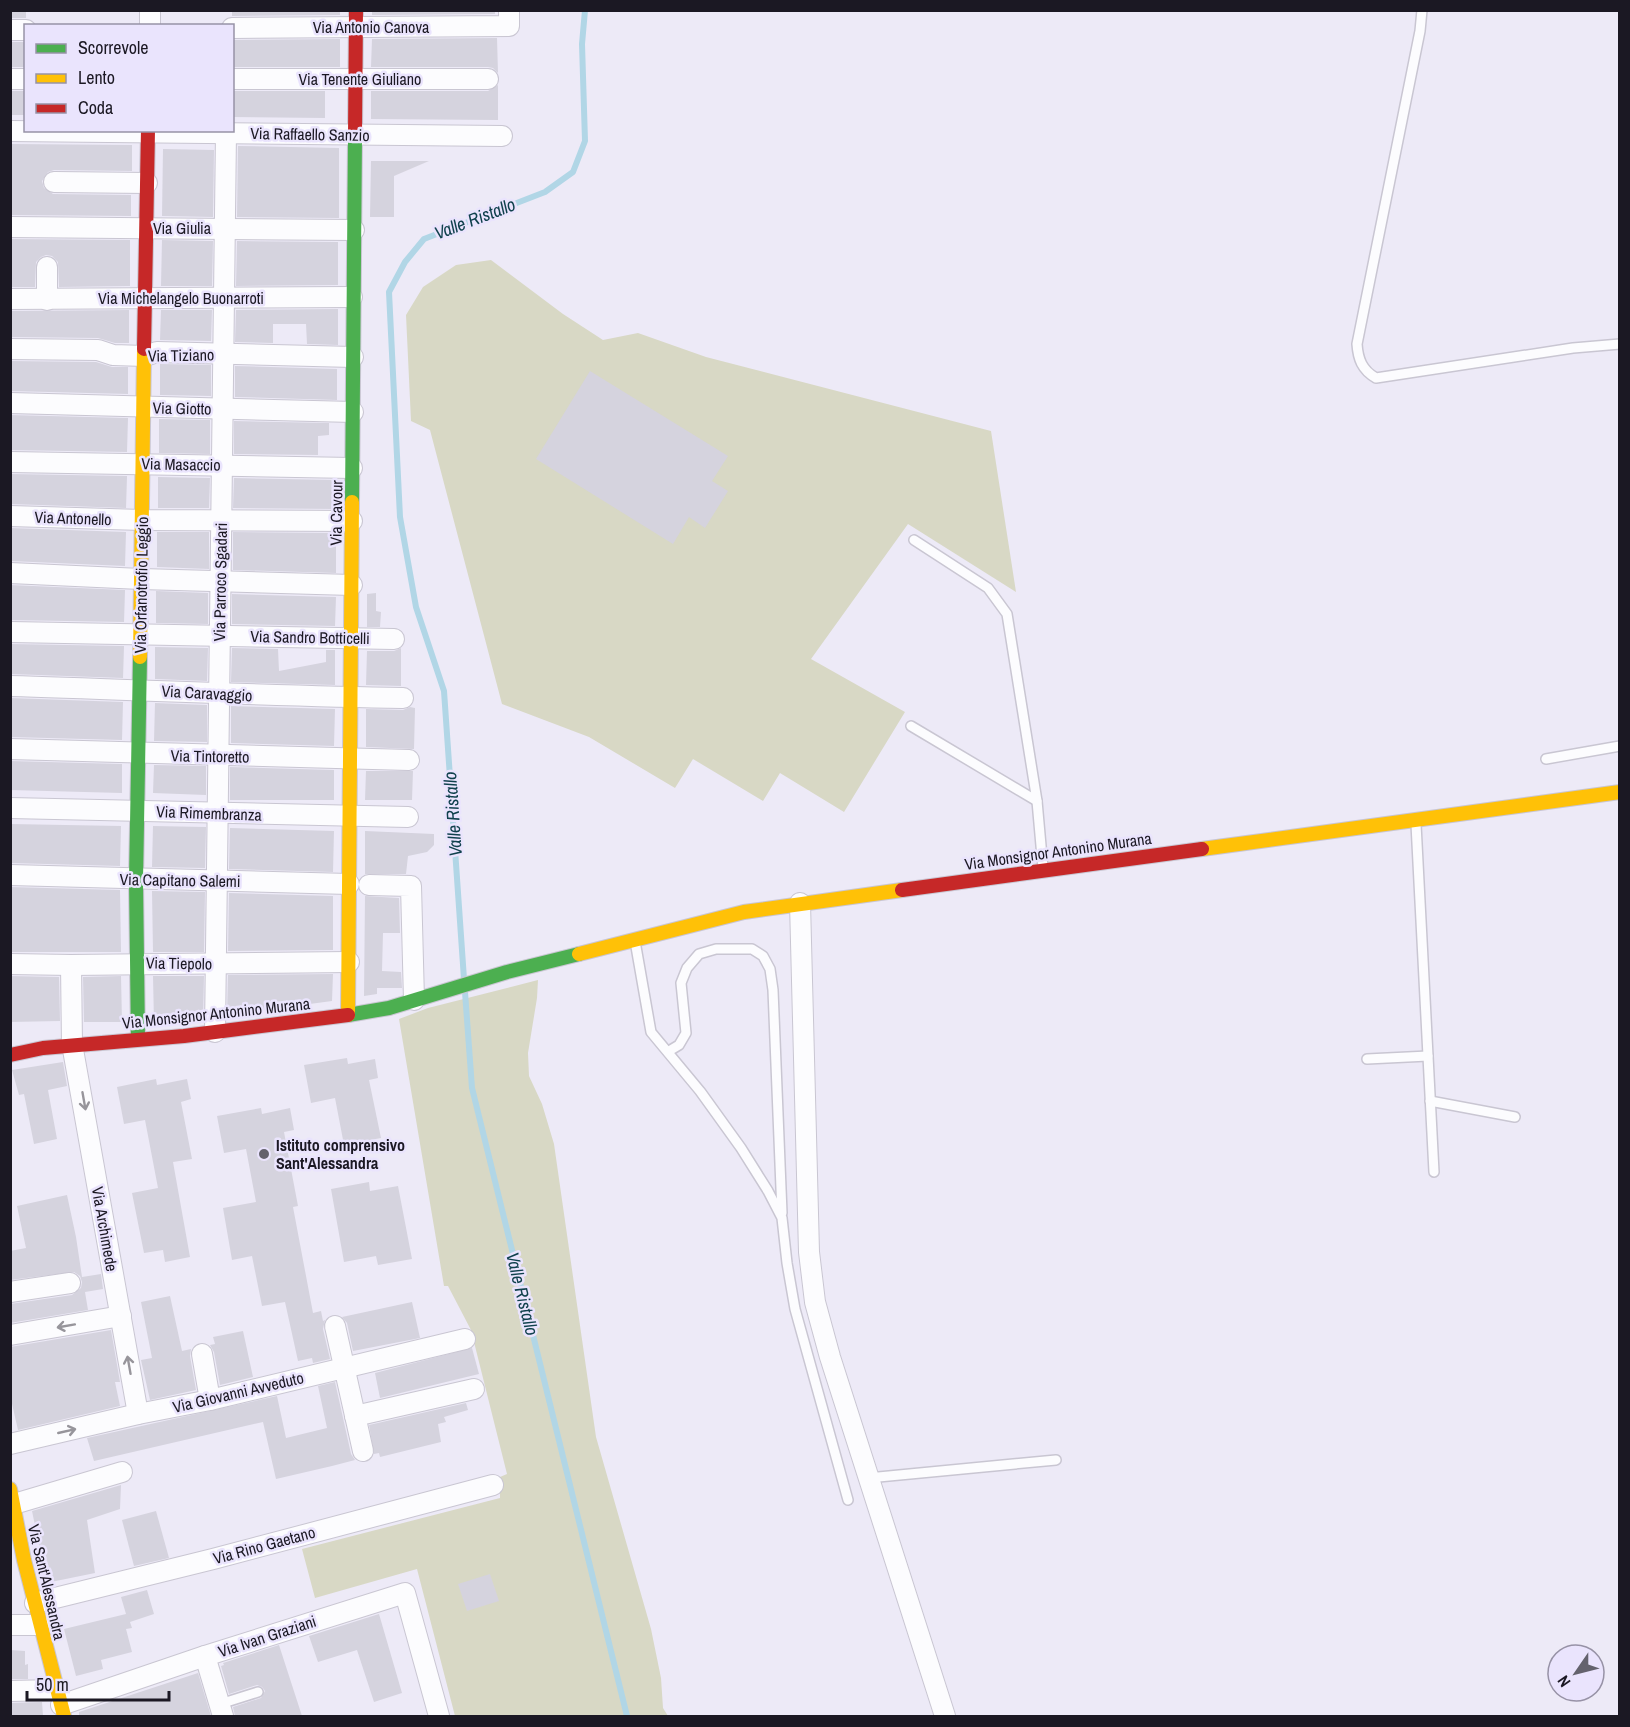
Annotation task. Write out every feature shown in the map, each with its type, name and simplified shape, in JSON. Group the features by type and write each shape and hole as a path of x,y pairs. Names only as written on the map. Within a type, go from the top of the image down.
{"street":[{"name":"Via Antonio Canova","path":"234,28 355,19 509,18"},
{"name":"Via Cavour","path":"348,1015 355,19"},
{"name":"Via Tenente Giuliano","path":"234,79 488,79"},
{"name":"Via Orfanotrofio Leggio","path":"138,1039 136,880 140,754 148,132"},
{"name":"Via Raffaello Sanzio","path":"187,132 502,136"},
{"name":"Via Parroco Sgadari","path":"215,1032 226,133"},
{"path":"54,182 147,183"},
{"name":"Via Giulia","path":"10,227 354,230"},
{"path":"46,300 47,267"},
{"name":"Via Michelangelo Buonarroti","path":"10,299 352,297"},
{"name":"Via Tiziano","path":"10,349 98,351 113,355 145,356 158,352 353,357"},
{"name":"Via Giotto","path":"10,403 353,412"},
{"name":"Via Masaccio","path":"10,462 352,468"},
{"name":"Via Antonello","path":"10,516 142,520 352,521"},
{"path":"10,573 352,585"},
{"name":"Via Sandro Botticelli","path":"10,632 394,639"},
{"name":"Via Caravaggio","path":"10,686 220,695 403,698"},
{"name":"Via Tintoretto","path":"10,749 409,760"},
{"name":"Via Monsignor Antonino Murana","path":"10,1055 72,1044 215,1032 389,1008 507,972 744,912 1416,818 1620,792"},
{"name":"Via Rimembranza","path":"10,808 408,817"},
{"name":"Via Capitano Salemi","path":"10,875 350,884"},
{"path":"369,885 411,886 419,998"},
{"path":"800,903 809,1252 815,1302 830,1357 945,1716"},
{"name":"Via Tiepolo","path":"10,963 71,965 348,962"},
{"name":"Via Archimede","path":"71,965 72,1044 138,1414"},
{"path":"10,1292 70,1283"},
{"path":"10,1335 121,1316"},
{"path":"335,1326 363,1451"},
{"name":"Via Giovanni Avveduto","path":"10,1444 210,1400 465,1338"},
{"path":"202,1354 210,1400"},
{"path":"355,1416 474,1389"},
{"path":"12,1494 122,1472"},
{"name":"Via Rino Gaetano","path":"34,1603 213,1559 494,1485"},
{"name":"Via Sant'Alessandra","path":"12,1494 17,1560 34,1603 60,1704"},
{"name":"Via Ivan Graziani","path":"10,1691 60,1704 405,1593 439,1716"},
{"path":"10,1625 39,1625"},
{"path":"205,1656 222,1710"}],"lane":[{"path":"1422,10 1420,31 1357,344 1358,357 1362,366 1367,373 1376,378 1573,348 1620,344"},
{"path":"914,540 988,588 1007,614 1037,801 1043,870"},
{"path":"910,726 1037,801"},
{"path":"1546,759 1620,746"},
{"path":"1416,818 1434,1172"},
{"path":"635,938 651,1032 669,1052 741,1148 782,1218"},
{"path":"669,1052 679,1045 686,1033 681,983 687,968 699,954 716,949 736,948 752,949 764,956 770,969 773,990 782,1218 795,1309 848,1500"},
{"path":"1367,1059 1428,1056"},
{"path":"1430,1101 1515,1117"},
{"path":"868,1478 1056,1460"},
{"path":"222,1710 258,1692"}],"green space":[{"path":"491,260 563,314 603,340 638,333 706,357 991,431 1016,592 908,524 811,659 905,712 844,812 780,773 763,801 693,759 675,788 589,737 502,704 430,430 411,421 406,315 423,287 456,265"},
{"path":"538,980 528,1053 529,1076 542,1104 554,1144 596,1437 651,1629 661,1678 663,1708 668,1716 455,1716 417,1569 315,1598 302,1549 500,1498 500,1477 507,1474 471,1330 448,1286 444,1286 399,1019 428,1008"}],"building":[{"path":"10,10 26,10 26,18 10,18"},
{"path":"232,10 340,10 340,15 232,16"},
{"path":"372,10 495,10 495,14 372,15"},
{"path":"497,38 498,73 488,67 371,67 372,39"},
{"path":"340,39 340,67 234,67 234,40"},
{"path":"10,42 24,42 24,67 10,67"},
{"path":"498,85 498,120 371,119 371,91 488,91"},
{"path":"10,91 24,91 24,115 10,115"},
{"path":"234,91 325,91 325,118 234,117"},
{"path":"10,144 132,145 132,171 54,170 48,172 42,181 44,188 53,194 131,195 131,216 10,215"},
{"path":"238,146 339,148 339,218 237,217"},
{"path":"163,149 214,150 213,217 162,216"},
{"path":"371,161 429,161 394,176 394,217 370,217"},
{"path":"10,239 130,240 130,286 59,287 58,262 52,256 46,255 36,262 35,287 10,287"},
{"path":"162,240 213,241 212,286 161,286"},
{"path":"237,241 338,242 338,285 236,286"},
{"path":"338,309 338,345 307,344 306,324 273,324 273,343 235,342 236,310"},
{"path":"129,310 129,343 115,343 98,338 10,337 10,311"},
{"path":"161,310 212,310 211,341 160,340"},
{"path":"10,361 96,362 112,367 128,367 128,394 10,391"},
{"path":"160,364 211,365 211,396 160,395"},
{"path":"235,366 337,369 337,400 235,397"},
{"path":"590,371 728,456 712,481 728,491 705,528 689,517 673,544 536,459"},
{"path":"10,415 128,418 127,452 10,450"},
{"path":"159,419 210,420 210,454 159,453"},
{"path":"234,421 329,423 329,435 318,436 318,455 234,454"},
{"path":"10,474 127,476 126,508 10,504"},
{"path":"158,477 210,478 209,508 158,508"},
{"path":"234,478 337,480 336,509 233,508"},
{"path":"10,528 126,532 125,566 10,561"},
{"path":"157,532 209,532 209,569 157,567"},
{"path":"233,532 336,533 336,573 233,570"},
{"path":"10,585 125,590 124,622 10,620"},
{"path":"156,591 208,593 208,624 156,623"},
{"path":"376,593 376,611 381,612 380,627 367,627 367,594"},
{"path":"232,594 336,597 335,626 232,624"},
{"path":"10,644 124,646 123,678 10,674"},
{"path":"155,647 208,648 207,681 155,679"},
{"path":"232,648 278,649 279,671 326,662 326,650 335,650 335,685 231,682"},
{"path":"401,648 401,686 366,685 367,651 394,651"},
{"path":"10,698 123,702 122,740 10,737"},
{"path":"155,703 207,705 207,742 154,741"},
{"path":"231,706 335,709 334,746 231,743"},
{"path":"410,707 415,708 414,749 366,747 366,709 403,710"},
{"path":"10,761 122,764 122,793 10,790"},
{"path":"154,765 206,766 206,795 153,793"},
{"path":"230,767 334,770 334,800 230,800"},
{"path":"366,771 413,771 412,800 365,800"},
{"path":"10,824 121,826 120,866 10,863"},
{"path":"153,826 206,827 205,868 152,867"},
{"path":"230,828 334,831 333,872 229,869"},
{"path":"365,831 434,834 434,845 427,852 408,856 406,874 365,874"},
{"path":"10,887 120,890 121,952 10,952"},
{"path":"152,891 205,892 204,952 153,952"},
{"path":"229,893 333,896 333,950 228,951"},
{"path":"365,896 399,898 400,933 383,933 382,971 401,972 402,988 377,988 377,994 364,996"},
{"path":"333,974 332,1001 227,1015 228,975"},
{"path":"10,976 59,977 60,1021 10,1022"},
{"path":"121,976 122,1022 84,1022 83,977"},
{"path":"153,976 204,976 203,1018 154,1022"},
{"path":"347,1058 348,1064 375,1059 378,1078 369,1080 381,1138 344,1145 335,1098 311,1103 304,1065"},
{"path":"63,1062 67,1086 48,1090 57,1139 34,1144 24,1094 19,1095 12,1070"},
{"path":"156,1079 157,1085 187,1079 191,1099 181,1102 192,1159 173,1162 190,1257 165,1262 163,1250 144,1253 132,1193 158,1188 145,1120 124,1124 117,1087"},
{"path":"261,1108 262,1114 290,1108 294,1130 284,1132 298,1206 293,1207 313,1313 321,1311 323,1321 325,1320 323,1329 330,1359 313,1363 312,1358 298,1361 285,1302 262,1306 252,1256 232,1260 223,1208 256,1202 246,1149 224,1153 217,1116"},
{"path":"369,1182 370,1191 398,1186 412,1259 378,1265 376,1256 344,1262 331,1189"},
{"path":"67,1195 82,1277 101,1274 103,1289 85,1292 88,1310 10,1323 10,1304 72,1295 81,1288 80,1276 74,1272 10,1280 10,1251 26,1248 17,1206"},
{"path":"170,1296 182,1351 191,1349 190,1356 196,1390 150,1400 141,1360 152,1358 141,1302"},
{"path":"412,1302 420,1338 353,1351 347,1323 342,1317"},
{"path":"111,1330 120,1382 115,1382 120,1406 18,1430 10,1395 10,1347"},
{"path":"243,1331 253,1377 220,1385 214,1352 210,1345 215,1344 213,1337"},
{"path":"472,1348 479,1374 380,1398 375,1373"},
{"path":"335,1382 351,1454 355,1460 276,1479 263,1422 94,1461 87,1438 277,1396 286,1438 327,1428 318,1386"},
{"path":"466,1403 468,1410 444,1417 446,1422 438,1424 441,1442 380,1457 379,1453 374,1454 369,1425"},
{"path":"121,1485 120,1509 87,1520 95,1573 51,1582 48,1568 44,1569 32,1511"},
{"path":"156,1511 169,1558 134,1566 122,1520"},
{"path":"490,1574 499,1601 467,1611 458,1584"},
{"path":"147,1590 154,1614 130,1622 132,1628 126,1629 132,1652 101,1660 103,1669 76,1676 64,1629 126,1614 121,1597"},
{"path":"379,1614 402,1693 374,1702 357,1650 318,1662 309,1636"},
{"path":"279,1645 302,1716 235,1716 233,1707 261,1698 265,1691 257,1685 229,1694 221,1666 224,1665 223,1663"},
{"path":"10,1650 25,1651 28,1679 10,1679"},
{"path":"198,1673 211,1716 79,1716 79,1712"},
{"path":"42,1702 43,1716 10,1716 10,1703"}],"waterway":[{"name":"Valle Ristallo","path":"464,979 444,691 416,607 400,517 389,292 405,262 424,239 545,192 573,172 585,141 582,44 585,10"},
{"name":"Valle Ristallo","path":"465,992 472,1088 627,1716"}],"traffic: fast":[{"path":"352,502 355,135"},
{"path":"138,1039 136,880 140,657"},
{"path":"348,1015 389,1008 507,972 579,954"}],"traffic: slow":[{"path":"140,657 144,349"},
{"path":"348,1015 352,502"},
{"path":"1202,849 1620,792"},
{"path":"579,954 744,912 902,890"},
{"path":"10,1489 24,1560 64,1716"}],"traffic: jam":[{"path":"355,135 356,10"},
{"path":"144,349 148,132"},
{"path":"902,890 1202,849"},
{"path":"10,1055 43,1048 184,1036 348,1015"}],"place":[{"name":"Istituto comprensivo Sant'Alessandra","path":"264,1154"}]}
